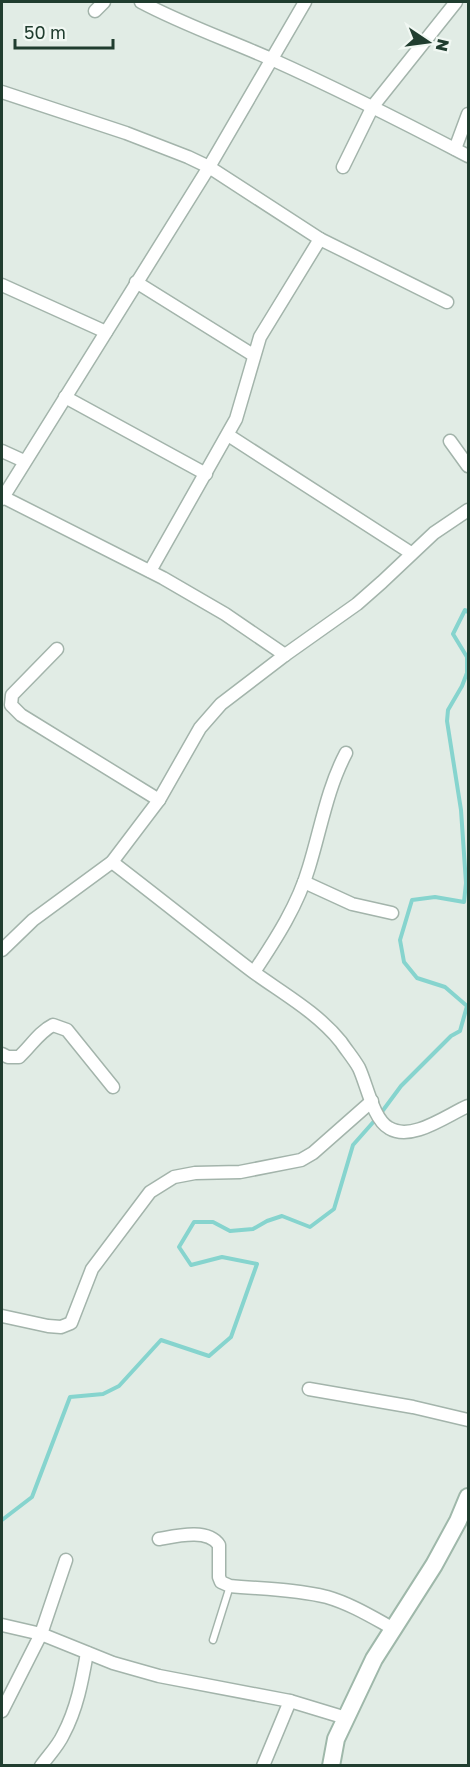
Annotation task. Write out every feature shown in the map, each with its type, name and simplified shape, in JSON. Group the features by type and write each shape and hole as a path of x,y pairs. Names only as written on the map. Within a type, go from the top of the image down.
{"street":[{"path":"95,11 104,2"},
{"path":"141,2 373,106 468,156"},
{"path":"285,655 225,614 150,571 2,498 209,167 305,2"},
{"path":"343,167 373,106 456,2"},
{"path":"2,92 126,133 188,157 209,167 320,239 447,302"},
{"path":"455,149 468,114"},
{"path":"150,571 228,435 239,409 253,355 260,338 320,239"},
{"path":"136,282 253,355"},
{"path":"2,285 106,332"},
{"path":"66,397 206,474"},
{"path":"228,435 411,553"},
{"path":"450,441 468,466"},
{"path":"2,451 24,461"},
{"path":"2,950 33,920 112,862 159,800 191,743 220,704 357,604 440,528 468,510"},
{"path":"57,649 12,695 10,705 21,715 159,800"},
{"path":"254,972 283,927 304,882 332,785 346,753"},
{"path":"112,862 254,972 301,1005 339,1040 357,1065 379,1121 390,1129 405,1132 420,1130 468,1106"},
{"path":"304,882 352,904 392,913"},
{"path":"2,1054 8,1057 19,1057 43,1031 53,1025 67,1030 113,1087"},
{"path":"2,1316 48,1326 61,1327 71,1323 92,1269 150,1192 174,1177 195,1173 240,1172 301,1160 313,1153 372,1101"},
{"path":"309,1389 413,1407 468,1420"},
{"path":"331,1766 336,1739 374,1659 463,1522 468,1497"},
{"path":"159,1539 188,1534 205,1536 219,1545 221,1582 230,1586 293,1590 327,1597 348,1605 394,1629"},
{"path":"2,1712 41,1634 66,1560"},
{"path":"2,1625 41,1634 113,1663 159,1676 290,1701 346,1718"},
{"path":"41,1766 62,1737 73,1713 80,1693 87,1653"},
{"path":"263,1766 290,1701"}],"lane":[{"path":"213,1640 230,1586"}],"waterway":[{"path":"381,1113 401,1086 451,1036 460,1031 467,1006 445,987 417,978 404,962 400,940 412,900 435,897 464,902 466,883 461,810 447,721 448,710 467,673 467,657 453,634 465,610 468,612"},
{"path":"2,1520 32,1497 70,1397 103,1394 119,1386 161,1340 209,1356 231,1337 257,1264 222,1257 191,1265 179,1247 194,1222 213,1222 230,1231 253,1229 282,1216 310,1227 334,1209 353,1145 376,1119"}]}
